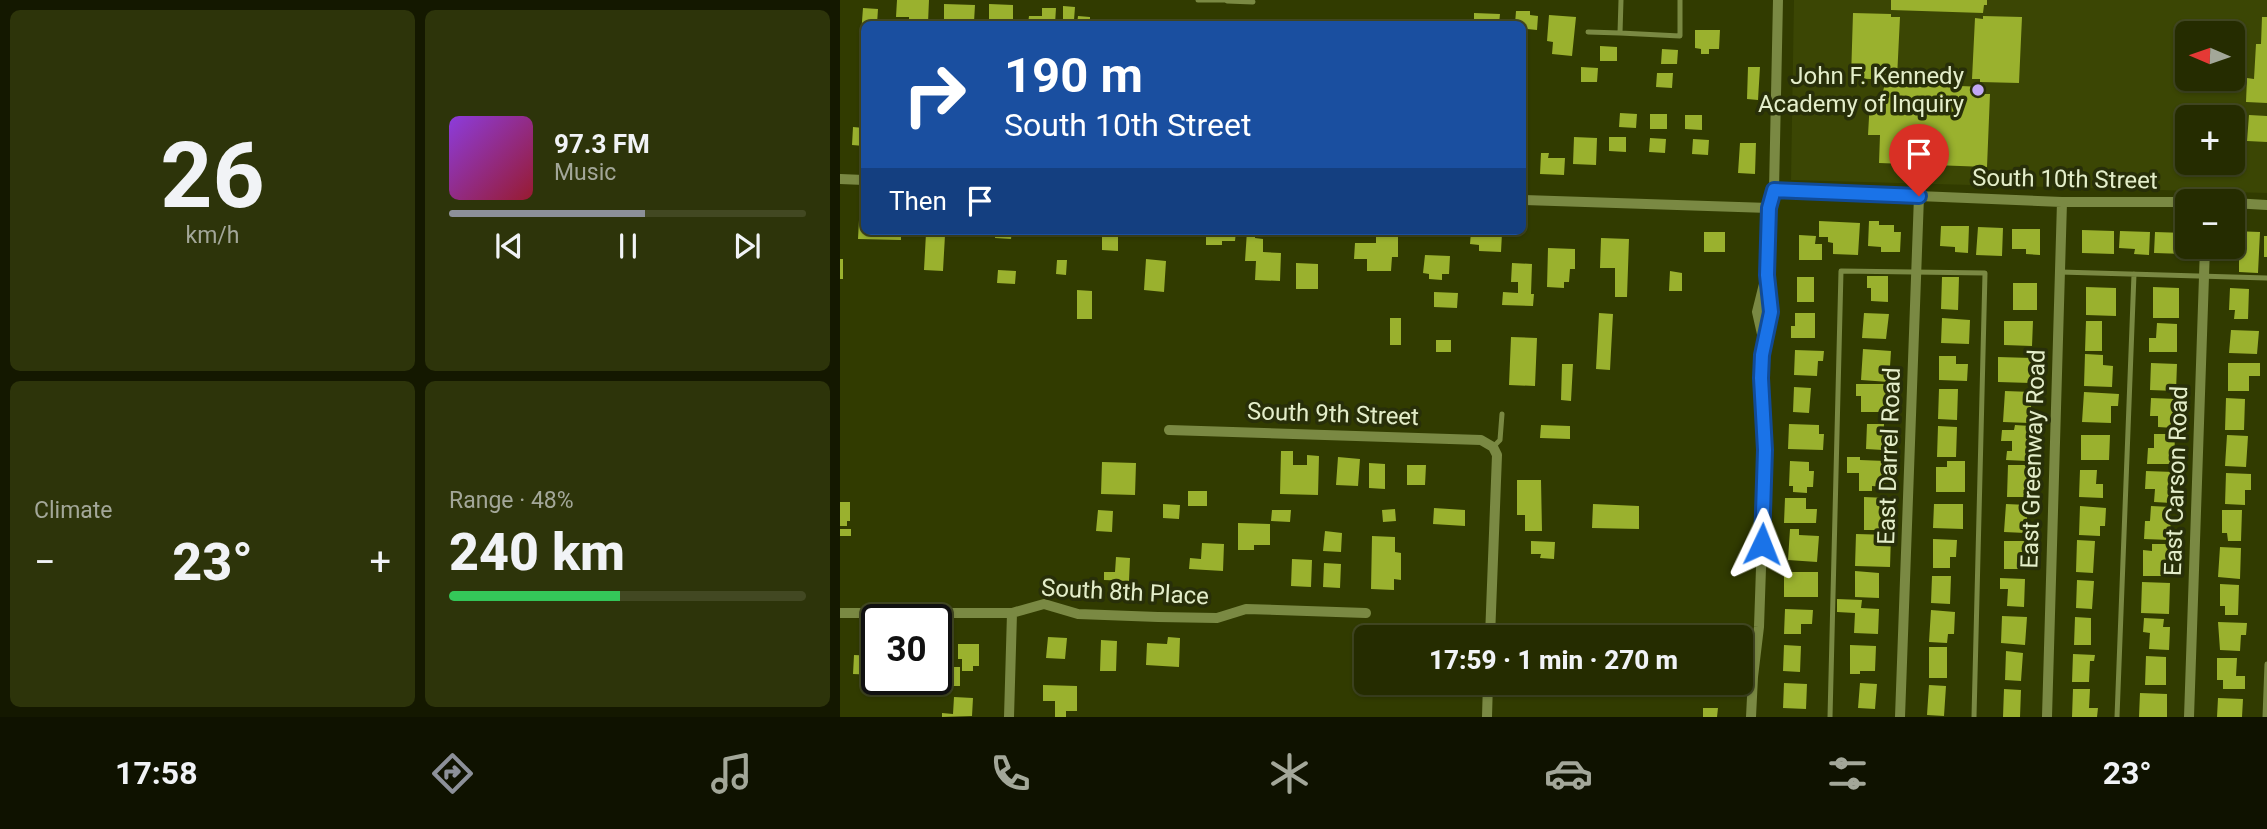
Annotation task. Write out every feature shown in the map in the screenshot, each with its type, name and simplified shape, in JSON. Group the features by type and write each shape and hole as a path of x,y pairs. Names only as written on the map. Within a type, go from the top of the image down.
{"street":[{"path":"1751,717 1759,627 1765,450 1761,378 1764,344 1771,312 1767,275 1769,208 1774,190 1778,0"},
{"path":"840,179 861,180"},
{"name":"South 10th Street","path":"1774,190 2062,202 2175,202"},
{"name":"East Darrel Road","path":"1900,717 1919,196"},
{"path":"1526,200 1769,208"},
{"name":"East Greenway Road","path":"2047,717 2062,202"},
{"path":"2245,204 2267,205"},
{"name":"East Carson Road","path":"2189,717 2205,259"},
{"name":"South 9th Street","path":"1169,430 1481,440 1493,447"},
{"path":"1490,625 1497,455 1493,447"},
{"name":"South 8th Place","path":"840,612 1012,613 1044,604 1078,614 1158,617 1217,618 1246,609 1366,613"},
{"path":"1009,717 1012,613"},
{"path":"1487,717 1488,695"}],"lane":[{"path":"1620,33 1621,0"},
{"path":"1588,32 1679,36 1680,0"},
{"path":"1198,1 1253,2"},
{"path":"1830,717 1842,271 1985,273 1974,717"},
{"path":"2060,271 2267,278"},
{"path":"2117,717 2134,274"},
{"path":"1493,447 1500,440 1502,414"},
{"path":"2265,717 2267,664"}],"shaded area":[{"name":"John F. Kennedy Academy of Inquiry","path":"1794,0 2267,0 2267,193 2245,192 2245,189 2175,190 1791,180"}],"building":[{"path":"897,0 929,0 928,21 909,21 909,17 896,17"},
{"path":"1891,0 1987,0 1987,5 1984,5 1983,13 1891,10"},
{"path":"944,4 975,5 974,21 944,21"},
{"path":"989,4 1013,5 1013,21 989,21"},
{"path":"1063,6 1075,7 1074,20 1063,20"},
{"path":"863,8 878,9 877,21 862,21"},
{"path":"1042,8 1056,8 1055,21 1028,21 1029,16 1042,16"},
{"path":"1516,11 1530,11 1530,15 1538,16 1537,30 1527,29 1526,38 1526,21 1515,21"},
{"path":"1474,13 1500,14 1499,21 1474,21"},
{"path":"1853,13 1891,14 1891,17 1900,17 1897,78 1851,78"},
{"path":"1549,15 1576,17 1572,56 1552,54 1553,42 1547,41"},
{"path":"1078,16 1090,17 1090,21 1077,21"},
{"path":"1983,16 2022,17 2019,83 1980,82 1980,79 1972,79 1975,18 1983,19"},
{"path":"2262,17 2267,17 2267,103 2246,102 2247,78 2254,79 2256,44 2261,44"},
{"path":"1695,30 1720,30 1719,49 1709,49 1709,54 1701,54 1701,49 1695,48"},
{"path":"1600,46 1617,47 1617,61 1600,61"},
{"path":"1662,49 1678,50 1677,64 1661,64"},
{"path":"1581,67 1598,68 1597,82 1581,82"},
{"path":"1748,67 1760,67 1758,100 1747,99"},
{"path":"1657,73 1673,73 1672,88 1656,87"},
{"path":"1885,83 1985,87 1985,94 1990,94 1987,167 1879,163 1880,135 1868,135 1870,100 1881,100"},
{"path":"1620,113 1637,114 1636,128 1619,127"},
{"path":"1650,114 1667,114 1667,129 1650,129"},
{"path":"1685,115 1702,115 1702,130 1685,129"},
{"path":"2249,115 2267,116 2267,142 2247,141"},
{"path":"853,127 861,128 861,146 852,145"},
{"path":"1574,137 1597,138 1596,165 1573,164"},
{"path":"1609,137 1626,137 1626,152 1609,151"},
{"path":"1650,138 1666,139 1665,153 1649,152"},
{"path":"1693,139 1709,140 1708,155 1692,154"},
{"path":"1740,143 1756,143 1755,174 1738,173"},
{"path":"1541,153 1549,153 1548,158 1565,158 1564,175 1540,174"},
{"path":"859,220 861,235 901,235 901,240 858,239"},
{"path":"1819,221 1860,223 1858,255 1833,254 1833,243 1828,242 1828,237 1819,237"},
{"path":"1869,221 1879,221 1879,225 1894,225 1894,232 1901,232 1900,252 1881,252 1881,247 1868,246"},
{"path":"1941,226 1969,226 1968,253 1955,252 1955,247 1940,246"},
{"path":"1978,227 2003,228 2002,256 1976,255"},
{"path":"2012,229 2040,229 2040,255 2026,254 2026,249 2012,249"},
{"path":"2082,230 2114,231 2114,254 2082,253"},
{"path":"2120,231 2150,232 2149,255 2134,254 2135,249 2119,248"},
{"path":"2245,231 2260,232 2258,273 2239,272 2239,259 2245,259"},
{"path":"1704,232 1725,232 1725,252 1704,252"},
{"path":"2155,232 2175,233 2175,254 2154,253"},
{"path":"926,235 945,235 943,271 924,270"},
{"path":"995,235 1012,235 1011,239 995,238"},
{"path":"1102,235 1118,235 1118,251 1102,250"},
{"path":"1206,235 1236,235 1235,241 1222,241 1222,245 1206,245"},
{"path":"1247,235 1263,239 1263,252 1281,253 1280,281 1255,280 1256,261 1245,261"},
{"path":"1376,235 1398,235 1398,257 1392,257 1391,271 1367,271 1367,259 1354,259 1355,243 1376,243"},
{"path":"1471,235 1502,235 1501,252 1479,251 1479,245 1470,244"},
{"path":"1799,235 1816,236 1815,244 1822,244 1822,260 1799,260"},
{"path":"2264,236 2267,236 2267,257 2264,257"},
{"path":"1601,238 1629,239 1627,297 1615,297 1615,268 1600,268"},
{"path":"1548,248 1575,249 1575,269 1570,269 1569,282 1564,282 1564,288 1547,287"},
{"path":"1425,255 1450,256 1449,274 1442,274 1442,280 1429,279 1429,274 1423,273"},
{"path":"840,259 843,259 843,279 840,279"},
{"path":"1146,259 1166,261 1164,292 1144,290"},
{"path":"1057,260 1067,260 1066,275 1056,274"},
{"path":"1296,263 1318,264 1318,289 1296,289"},
{"path":"1512,263 1532,264 1533,306 1502,305 1503,292 1518,293 1518,282 1511,282"},
{"path":"998,270 1016,271 1015,284 997,283"},
{"path":"1670,271 1682,273 1682,291 1669,291"},
{"path":"1867,276 1888,276 1888,302 1871,301"},
{"path":"1797,277 1814,277 1814,302 1797,302"},
{"path":"1942,277 1959,277 1958,310 1941,309"},
{"path":"2013,283 2037,283 2037,310 2013,310"},
{"path":"2086,287 2116,288 2116,316 2086,315"},
{"path":"2153,287 2179,288 2179,318 2153,318"},
{"path":"2230,288 2249,289 2248,319 2234,319 2235,310 2229,310"},
{"path":"1077,290 1092,291 1092,319 1077,319"},
{"path":"1434,292 1458,293 1457,308 1434,307"},
{"path":"1599,313 1613,314 1610,370 1596,369"},
{"path":"1795,313 1815,313 1815,338 1791,338"},
{"path":"1864,313 1889,314 1886,339 1862,338"},
{"path":"1390,318 1401,318 1401,345 1390,345"},
{"path":"1942,318 1970,320 1969,344 1941,343"},
{"path":"2004,321 2033,321 2032,346 2004,345"},
{"path":"2086,321 2102,321 2102,351 2085,351"},
{"path":"2157,323 2177,324 2177,352 2149,352 2149,338 2156,338"},
{"path":"2231,330 2259,331 2257,354 2229,353"},
{"path":"1511,337 1537,338 1535,386 1509,385"},
{"path":"1436,340 1451,340 1451,352 1436,352"},
{"path":"1863,349 1891,351 1889,382 1861,380"},
{"path":"1795,350 1824,351 1823,361 1818,361 1817,376 1794,375"},
{"path":"2085,354 2103,355 2103,365 2113,366 2112,387 2084,386"},
{"path":"1939,356 1956,356 1956,364 1968,364 1967,381 1939,380"},
{"path":"1998,357 2032,358 2031,383 1998,382"},
{"path":"2151,363 2177,364 2176,391 2150,390"},
{"path":"2228,363 2260,363 2260,376 2249,376 2249,391 2228,391"},
{"path":"1562,364 1573,364 1571,401 1561,400"},
{"path":"1856,384 1897,384 1896,399 1890,399 1890,412 1861,412 1861,396 1856,396"},
{"path":"1794,387 1811,388 1809,413 1793,412"},
{"path":"1939,389 1958,389 1957,420 1938,419"},
{"path":"2005,391 2032,392 2030,423 2003,422"},
{"path":"2084,392 2119,394 2118,406 2111,406 2111,423 2082,422"},
{"path":"2151,398 2176,399 2174,428 2158,427 2158,416 2150,416"},
{"path":"2226,398 2245,399 2244,430 2225,430"},
{"path":"1789,424 1819,425 1819,434 1824,434 1823,450 1788,449"},
{"path":"1867,424 1884,424 1883,450 1866,449"},
{"path":"1541,425 1570,426 1570,439 1540,438"},
{"path":"2015,425 2030,426 2028,461 2006,460 2007,451 2012,451 2012,441 2001,441 2002,430 2014,430"},
{"path":"1938,426 1957,427 1956,457 1937,457"},
{"path":"2154,434 2175,434 2174,464 2147,464 2148,448 2154,448"},
{"path":"2081,435 2110,435 2109,460 2081,460"},
{"path":"2227,435 2248,436 2246,467 2225,466"},
{"path":"1281,451 1293,451 1293,465 1307,465 1307,455 1319,456 1318,495 1280,494"},
{"path":"1338,457 1360,459 1358,486 1336,485"},
{"path":"1847,457 1886,461 1885,487 1872,486 1872,491 1859,491 1859,473 1847,473"},
{"path":"1790,461 1809,462 1809,471 1814,471 1813,487 1807,487 1807,493 1793,492 1793,486 1789,486"},
{"path":"1947,461 1965,461 1965,492 1936,492 1936,467 1947,467"},
{"path":"1102,462 1136,463 1135,495 1101,494"},
{"path":"1369,463 1385,464 1385,489 1369,488"},
{"path":"1407,465 1426,465 1425,485 1407,485"},
{"path":"2008,465 2028,465 2027,497 2007,497"},
{"path":"2080,470 2097,470 2096,484 2103,484 2103,498 2079,497"},
{"path":"2146,471 2174,472 2172,503 2154,502 2155,489 2145,489"},
{"path":"2226,473 2251,474 2251,490 2245,490 2245,505 2225,504"},
{"path":"1517,480 1541,480 1542,531 1525,531 1525,515 1517,515"},
{"path":"1188,491 1207,491 1207,506 1188,506"},
{"path":"1864,497 1887,498 1886,530 1864,530"},
{"path":"1785,498 1806,498 1806,509 1817,509 1816,523 1784,523"},
{"path":"840,502 850,502 850,521 847,521 847,526 840,526"},
{"path":"1163,504 1180,505 1179,519 1163,518"},
{"path":"1593,504 1639,506 1639,529 1592,528"},
{"path":"1934,504 1963,504 1963,529 1933,528"},
{"path":"2006,504 2028,505 2026,533 2004,532"},
{"path":"2080,506 2106,508 2105,526 2100,526 2100,536 2079,535"},
{"path":"2151,506 2171,507 2170,540 2144,539 2145,521 2150,521"},
{"path":"1434,508 1465,510 1465,526 1433,524"},
{"path":"1395,509 1396,521 1383,522 1382,510"},
{"path":"1098,510 1113,511 1112,532 1096,531"},
{"path":"1272,510 1291,510 1290,522 1271,521"},
{"path":"2222,510 2242,510 2241,541 2228,541 2227,533 2222,533"},
{"path":"1238,523 1270,524 1270,545 1254,545 1254,550 1238,550"},
{"path":"840,529 851,529 851,536 840,536"},
{"path":"1790,529 1799,529 1799,535 1819,536 1817,562 1788,560"},
{"path":"1325,531 1342,533 1341,552 1323,551"},
{"path":"1856,534 1891,535 1890,567 1855,566"},
{"path":"1372,536 1395,537 1395,552 1401,553 1401,580 1394,579 1394,590 1371,589"},
{"path":"1933,539 1957,540 1956,557 1950,557 1950,568 1933,568"},
{"path":"2077,540 2095,541 2093,573 2076,572"},
{"path":"1531,541 1555,542 1554,559 1540,558 1541,554 1531,554"},
{"path":"2004,541 2025,541 2025,569 2004,569"},
{"path":"1202,543 1224,544 1223,571 1189,569 1190,558 1201,559"},
{"path":"2152,544 2172,544 2172,576 2143,576 2143,550 2152,551"},
{"path":"2220,547 2241,548 2240,579 2218,577"},
{"path":"1116,557 1130,558 1129,581 1104,580 1104,572 1115,572"},
{"path":"1292,559 1312,560 1311,587 1291,586"},
{"path":"1324,563 1341,564 1340,588 1323,587"},
{"path":"1855,571 1879,573 1879,598 1855,597"},
{"path":"1784,572 1818,572 1818,597 1784,597"},
{"path":"1932,576 1951,576 1950,604 1931,603"},
{"path":"2000,578 2025,579 2024,607 2007,606 2008,589 2000,589"},
{"path":"2077,580 2094,581 2092,609 2076,608"},
{"path":"2142,582 2170,583 2169,614 2141,613"},
{"path":"2220,584 2239,585 2238,615 2225,615 2225,606 2220,606"},
{"path":"1837,599 1862,600 1861,608 1879,609 1878,634 1854,633 1855,613 1837,612"},
{"path":"1785,609 1813,610 1812,624 1801,624 1801,634 1784,634"},
{"path":"1931,610 1955,612 1954,634 1948,634 1947,643 1929,642"},
{"path":"2002,616 2027,617 2025,645 2001,643"},
{"path":"2075,617 2091,618 2091,645 2074,645"},
{"path":"2144,618 2164,619 2163,627 2170,627 2169,650 2149,649 2150,633 2143,632"},
{"path":"2218,622 2247,623 2246,635 2241,635 2240,651 2220,650"},
{"path":"1048,637 1067,638 1065,659 1046,658"},
{"path":"1168,637 1180,638 1179,667 1146,665 1147,643 1167,644"},
{"path":"1101,640 1117,641 1116,671 1100,671"},
{"path":"958,644 979,644 979,666 973,666 973,671 962,671 962,659 958,659"},
{"path":"1784,645 1801,646 1800,672 1783,671"},
{"path":"1850,645 1876,646 1875,671 1850,674"},
{"path":"1929,647 1947,647 1947,678 1929,678"},
{"path":"2006,651 2023,653 2021,681 2005,680"},
{"path":"2073,654 2095,655 2094,661 2090,661 2089,682 2072,682"},
{"path":"854,655 861,655 861,674 853,674"},
{"path":"2146,656 2166,657 2166,685 2145,685"},
{"path":"2217,658 2237,658 2236,676 2245,676 2245,689 2223,689 2223,680 2217,680"},
{"path":"952,667 960,667 960,686 952,686"},
{"path":"1784,683 1807,684 1806,709 1783,708"},
{"path":"1860,683 1877,684 1875,709 1858,708"},
{"path":"1043,685 1077,686 1077,711 1066,711 1066,717 1055,717 1055,701 1043,701"},
{"path":"1929,685 1946,686 1944,716 1927,715"},
{"path":"2004,689 2021,690 2020,717 2003,717"},
{"path":"2073,689 2090,689 2089,708 2098,708 2097,717 2072,717"},
{"path":"2140,693 2167,694 2167,717 2139,717"},
{"path":"954,697 973,698 972,716 942,717 942,713 953,714"},
{"path":"2218,698 2243,699 2242,717 2217,717"},
{"path":"1703,708 1718,708 1717,717 1703,717"}],"place":[{"name":"John F. Kennedy Academy of Inquiry","path":"1978,90"}],"route":[{"path":"1762,544 1765,425 1761,378 1762,355 1771,312 1767,275 1769,208 1774,190 1919,196"}]}
